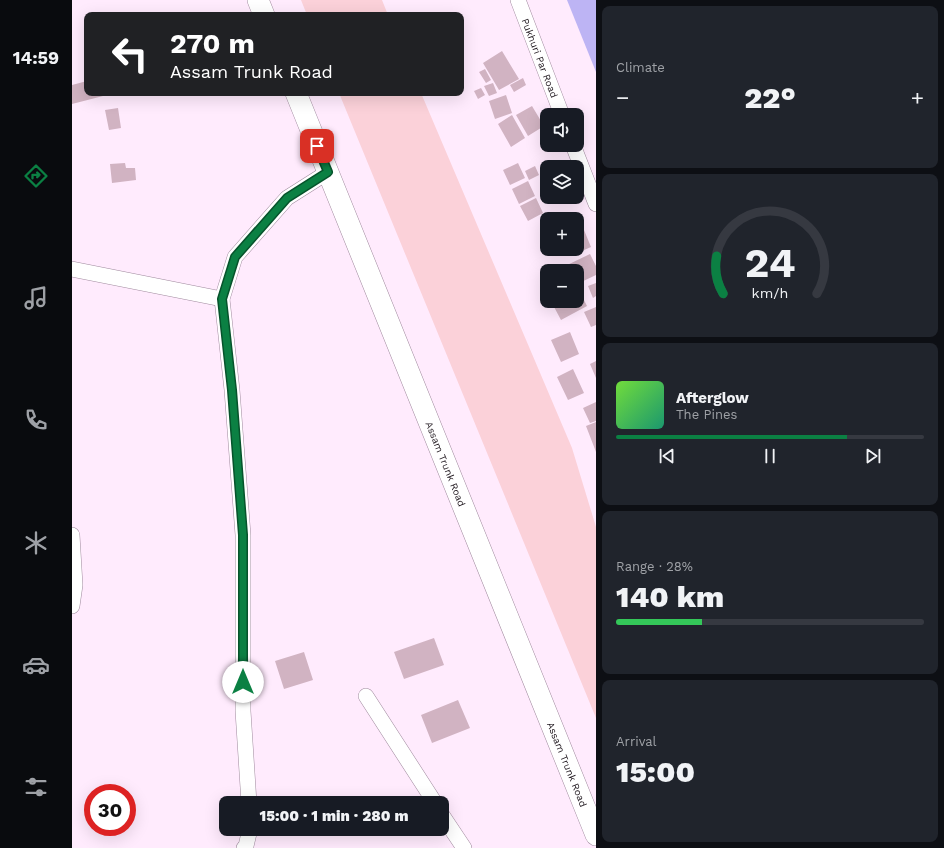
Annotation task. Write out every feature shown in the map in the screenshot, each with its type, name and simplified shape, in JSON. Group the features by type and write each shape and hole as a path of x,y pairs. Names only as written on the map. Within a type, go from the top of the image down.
{"highway":[{"path":"258,0 263,12"},
{"name":"Assam Trunk Road","path":"297,96 596,835"}],"street":[{"name":"Pukhuri Par Road","path":"518,0 559,108"},
{"path":"577,152 596,204"},
{"path":"249,796 243,711 243,535 232,390 216,297 235,257 287,198 328,172"},
{"path":"72,269 216,297"},
{"path":"72,536 75,585 72,606"},
{"path":"366,696 430,796"},
{"path":"449,825 464,848"},
{"path":"244,848 248,836"}],"shaded area":[{"path":"301,0 382,0 387,12 306,12"},
{"path":"567,0 596,0 596,72"},
{"path":"340,96 422,96 572,448 596,527 596,718"}],"building":[{"path":"502,51 519,79 499,90 483,63"},
{"path":"485,69 491,80 486,83 479,72"},
{"path":"523,78 526,85 514,92 510,85"},
{"path":"84,82 84,96 103,96 72,104 72,85"},
{"path":"493,83 497,93 489,96 484,86"},
{"path":"481,88 485,95 478,99 474,91"},
{"path":"506,95 512,113 495,119 489,101"},
{"path":"532,106 540,119 540,128 528,136 516,115"},
{"path":"118,108 121,128 109,130 105,110"},
{"path":"512,115 525,138 511,147 498,124"},
{"path":"125,163 126,168 135,168 136,180 112,183 110,164"},
{"path":"518,163 525,178 510,185 503,170"},
{"path":"535,166 539,175 529,180 525,171"},
{"path":"528,181 535,196 519,204 512,189"},
{"path":"536,198 543,212 540,212 540,215 528,221 520,206"},
{"path":"584,230 591,247 584,250"},
{"path":"590,254 596,266 596,275 584,281 584,264 569,264"},
{"path":"596,283 596,296 593,298 588,286"},
{"path":"584,300 587,306 584,308"},
{"path":"596,307 596,325 591,327 584,312"},
{"path":"555,308 583,308 561,320"},
{"path":"570,332 579,354 561,362 551,340"},
{"path":"596,361 596,378 590,364"},
{"path":"573,369 584,393 568,400 557,377"},
{"path":"596,402 596,421 590,423 583,408"},
{"path":"596,422 596,452 586,426"},
{"path":"434,638 444,665 404,679 394,652"},
{"path":"304,652 313,680 284,689 275,661"},
{"path":"458,700 470,728 432,743 421,715"}],"route":[{"path":"243,682 243,535 232,390 222,299 235,257 287,198 328,172 317,146"}]}
